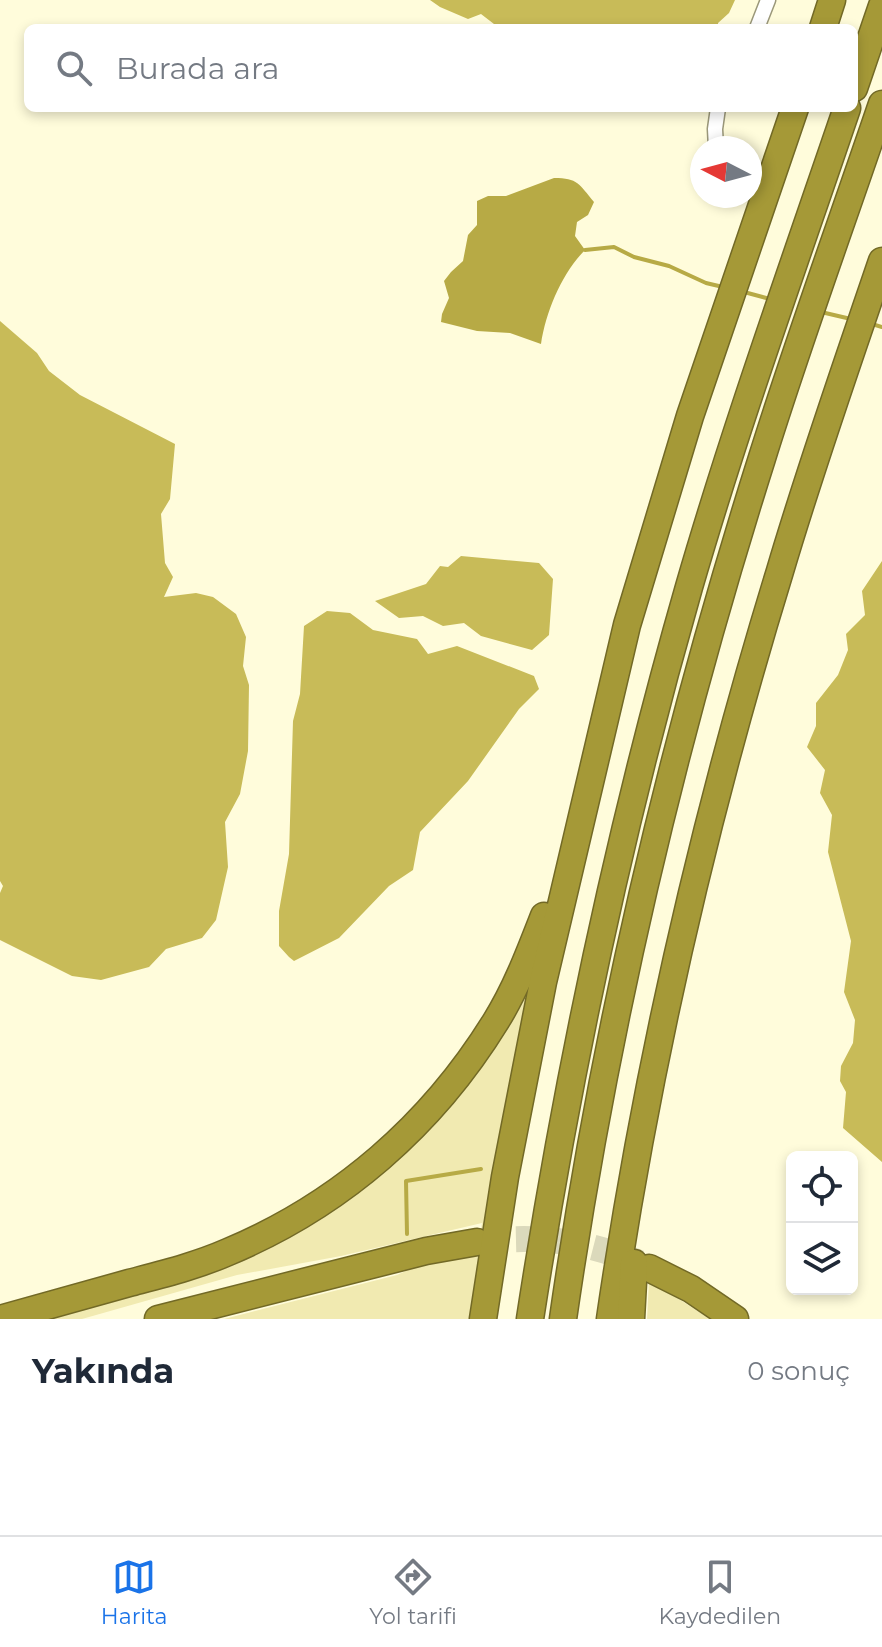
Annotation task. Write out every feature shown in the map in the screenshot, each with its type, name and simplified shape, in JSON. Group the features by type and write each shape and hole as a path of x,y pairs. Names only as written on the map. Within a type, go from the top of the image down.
{"highway":[{"path":"824,24 832,0"},
{"path":"858,76 882,6"},
{"path":"563,1319 616,1013 653,849 704,652 762,456 882,104"},
{"path":"0,1319 197,1264 261,1237 325,1202 382,1158 417,1125 488,1033 516,984 544,916 606,686 694,402 794,112"},
{"path":"530,1319 557,1153 626,824 674,641 724,472 846,112"},
{"path":"610,1319 641,1129 699,868 752,666 810,473 882,261"},
{"path":"483,1319 505,1177 543,982 627,625"},
{"path":"631,1319 634,1255 661,1087 673,978"},
{"path":"158,1319 404,1256 477,1242"},
{"path":"649,1268 691,1289 735,1319"}],"street":[{"path":"759,24 768,0"},
{"path":"715,136 717,112"}],"shaded area":[{"path":"430,0 735,0 729,13 718,24 494,24 481,14 468,19"},
{"path":"554,178 577,183 594,202 588,215 577,222 575,236 585,250 556,293 541,344 510,333 477,331 441,322 449,298 444,281 463,261 468,235 477,225 477,201 488,196 506,196"},
{"path":"0,321 37,353 49,371 80,395 175,444 170,499 161,514 165,563 173,577 164,597 196,593 213,597 236,614 246,637 243,666 249,685 248,751 240,794 225,822 228,867 216,920 202,938 166,949 149,967 101,980 72,976 0,940 0,893 3,886 0,881"},
{"path":"461,556 539,563 553,579 549,635 532,650 481,636 464,623 443,626 423,616 399,618 375,601 426,584 440,566 448,567"},
{"path":"882,561 882,1162 843,1128 846,1092 840,1081 841,1066 853,1043 855,1020 844,992 851,941 828,852 832,815 820,793 825,770 807,747 816,726 816,703 838,675 848,650 846,634 865,615 862,591"},
{"path":"327,611 350,613 373,630 417,639 428,654 457,646 534,676 539,689 519,709 468,781 420,832 413,870 389,886 339,938 294,961 279,946 279,911 289,854 293,721 300,694 304,626"},
{"path":"534,970 471,1319 224,1319 397,1275 419,1265 477,1254 482,1223 341,1256 237,1275 82,1319 41,1319 377,1175"},
{"path":"649,1280 710,1319 647,1319"}],"waterway":[{"path":"585,250 614,247 634,257 669,266 706,283 723,287"},
{"path":"744,292 770,299"},
{"path":"821,312 851,319"},
{"path":"872,324 882,327"},
{"path":"407,1234 406,1181 481,1169"}],"tunnel":[{"path":"477,1242 520,1239 560,1241 599,1249 639,1263"}]}
